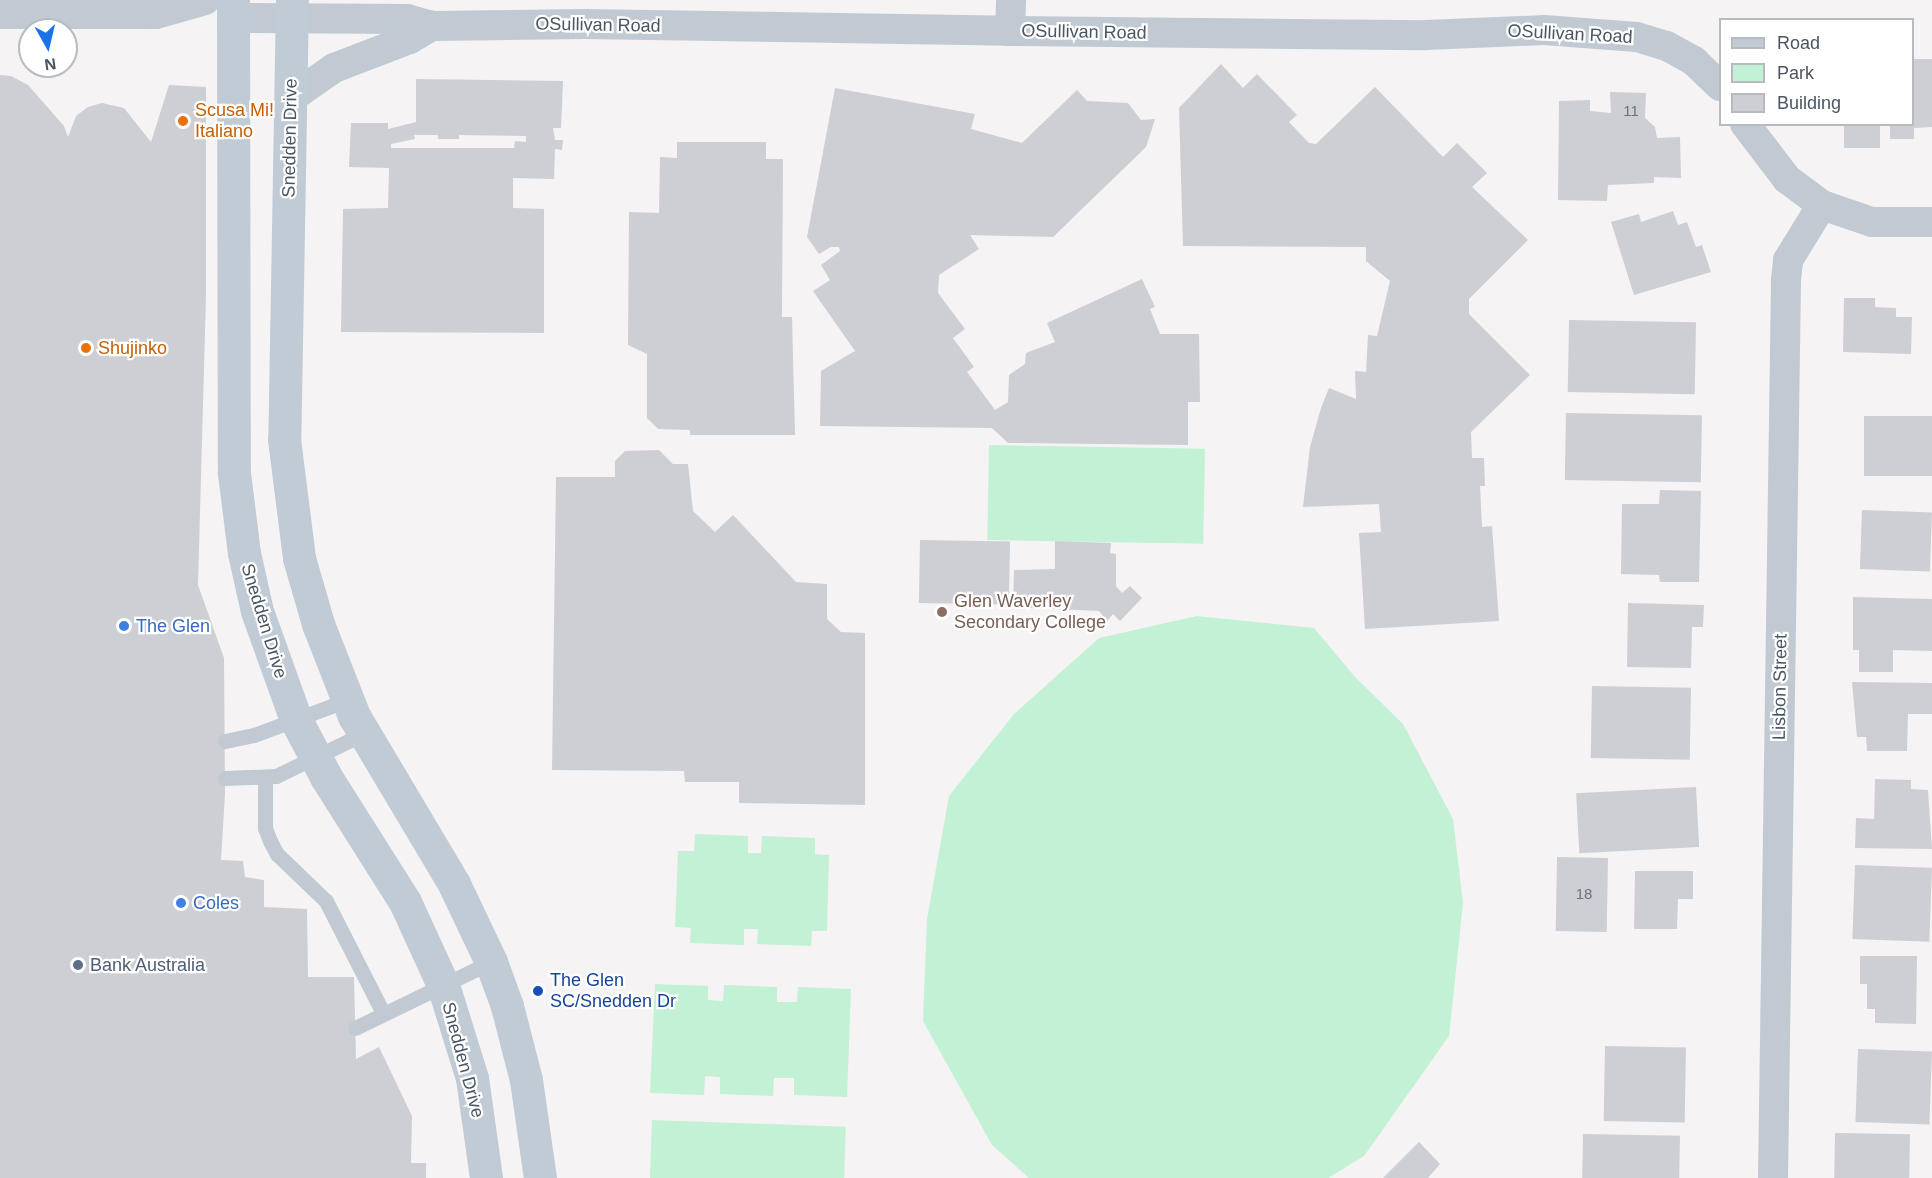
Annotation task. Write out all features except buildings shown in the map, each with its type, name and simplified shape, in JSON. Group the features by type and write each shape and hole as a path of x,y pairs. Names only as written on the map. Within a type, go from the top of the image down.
{"street":[{"path":"0,14 156,14 205,0"},
{"path":"1010,31 1011,0"},
{"name":"OSullivan Road","path":"233,9 292,9 407,19 432,26 584,24 1426,35 1545,30 1637,37 1667,46 1694,61 1719,85"},
{"name":"Snedden Drive","path":"233,9 234,473 244,553 257,611 296,720 316,759 405,902 443,985 471,1078 486,1178"},
{"name":"Snedden Drive","path":"292,9 284,439 299,558 318,624 347,700 363,734 454,884 491,962 523,1069 540,1178"},
{"name":"OSullivan Road","path":"291,98 334,68 410,39 432,26"},
{"path":"1747,126 1787,179 1822,205 1872,222 1932,222"},
{"name":"Lisbon Street","path":"1773,1178 1786,280 1788,260 1822,205"}],"lane":[{"path":"225,741 296,720 347,700"},
{"path":"225,778 265,779 316,759 363,734"},
{"path":"265,779 265,828 273,848 326,901 383,1013"},
{"path":"355,1028 491,962"}],"green space":[{"path":"989,445 1205,449 1203,544 987,540"},
{"path":"1197,616 1314,628 1355,677 1403,724 1453,819 1463,903 1449,1036 1364,1156 1328,1178 1029,1178 992,1145 923,1021 927,919 949,796 1014,714 1099,638"},
{"path":"695,834 748,836 748,853 761,853 762,836 815,838 815,854 829,855 827,931 812,931 811,946 757,944 758,929 744,929 744,945 690,943 691,928 675,927 678,851 694,851"},
{"path":"655,984 708,986 708,1000 723,1001 724,985 777,987 777,1002 797,1002 798,987 851,989 847,1097 794,1095 794,1078 774,1078 773,1096 720,1094 720,1077 705,1076 704,1095 650,1093"},
{"path":"652,1120 846,1127 844,1178 650,1178"}],"place":[{"name":"Scusa Mi! Italiano","path":"183,121"},
{"name":"Shujinko","path":"86,348"},
{"name":"Glen Waverley Secondary College","path":"942,612"},
{"name":"The Glen","path":"124,626"},
{"name":"Coles","path":"181,903"},
{"name":"Bank Australia","path":"78,965"},
{"name":"The Glen SC/Snedden Dr","path":"538,991"}]}
